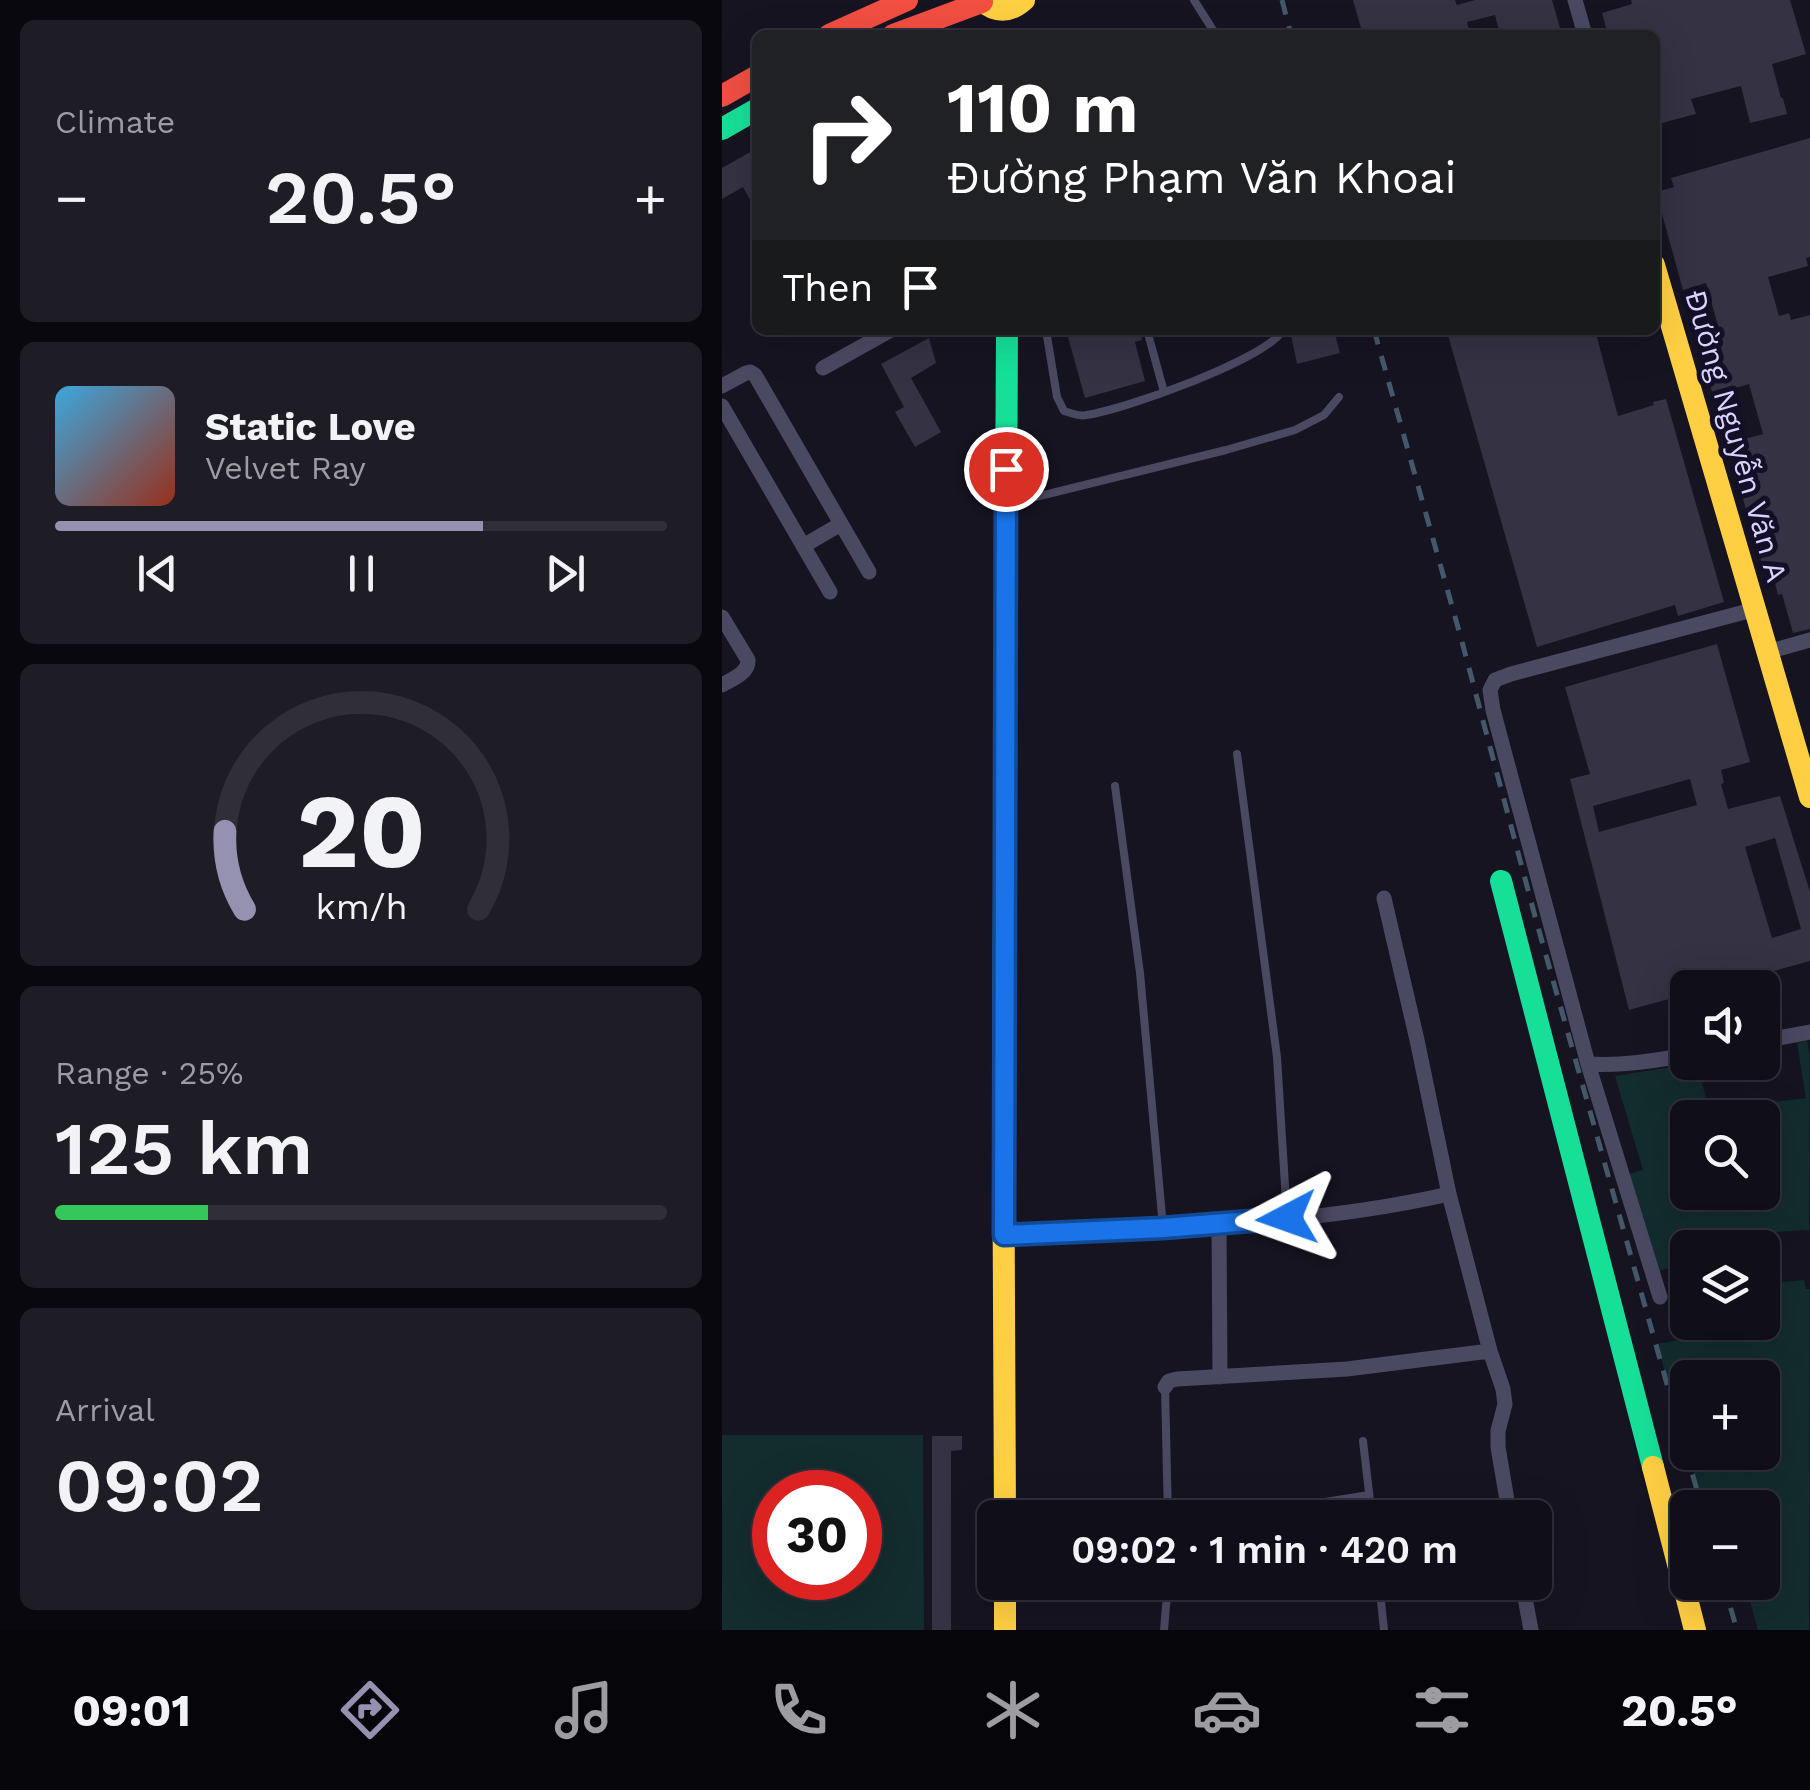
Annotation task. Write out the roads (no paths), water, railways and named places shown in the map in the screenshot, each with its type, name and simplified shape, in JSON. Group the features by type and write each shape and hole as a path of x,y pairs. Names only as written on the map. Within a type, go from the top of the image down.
{"street":[{"path":"842,0 854,22"},
{"path":"838,30 907,0"},
{"path":"1574,0 1584,30"},
{"path":"906,30 982,1 994,10 1012,15"},
{"path":"722,96 752,79"},
{"path":"722,129 752,112"},
{"name":"Đường Nguyễn Văn A","path":"1660,284 1810,798"},
{"path":"822,368 883,335"},
{"path":"1005,1500 1006,335"},
{"path":"722,386 746,372 756,375 869,572"},
{"path":"722,406 830,592"},
{"path":"803,546 841,524"},
{"path":"1660,1297 1588,1064 1490,690 1496,680 1512,674 1756,610"},
{"path":"722,617 748,660 746,670 722,685"},
{"path":"1768,652 1810,640"},
{"path":"1502,880 1695,1630"},
{"path":"1384,898 1449,1194 1503,1389 1505,1404 1498,1448 1507,1500"},
{"path":"1780,1038 1810,1032"},
{"path":"1588,1064 1670,1058"},
{"path":"1004,1235 1287,1218 1402,1204 1449,1194"},
{"path":"1219,1223 1220,1378"},
{"path":"1165,1388 1169,1381 1177,1379 1347,1369 1490,1351"},
{"path":"1005,1600 1005,1630"},
{"path":"1525,1600 1531,1630"}],"lane":[{"path":"1194,0 1213,30"},
{"path":"1047,335 1057,397 1064,411 1082,416 1164,392 1230,366 1279,335"},
{"path":"1149,335 1164,392"},
{"path":"1006,504 1295,430 1324,415 1339,397"},
{"path":"1238,754 1277,1057 1287,1218"},
{"path":"1115,786 1140,973 1163,1228"},
{"path":"1165,1388 1168,1500"},
{"path":"1363,1441 1370,1500"},
{"path":"1338,1500 1369,1495"},
{"path":"1164,1630 1166,1600"},
{"path":"1381,1600 1384,1630"}],"railway":[{"path":"1282,0 1290,30"},
{"path":"1375,335 1697,1490"},
{"path":"1728,1600 1737,1630"}]}
